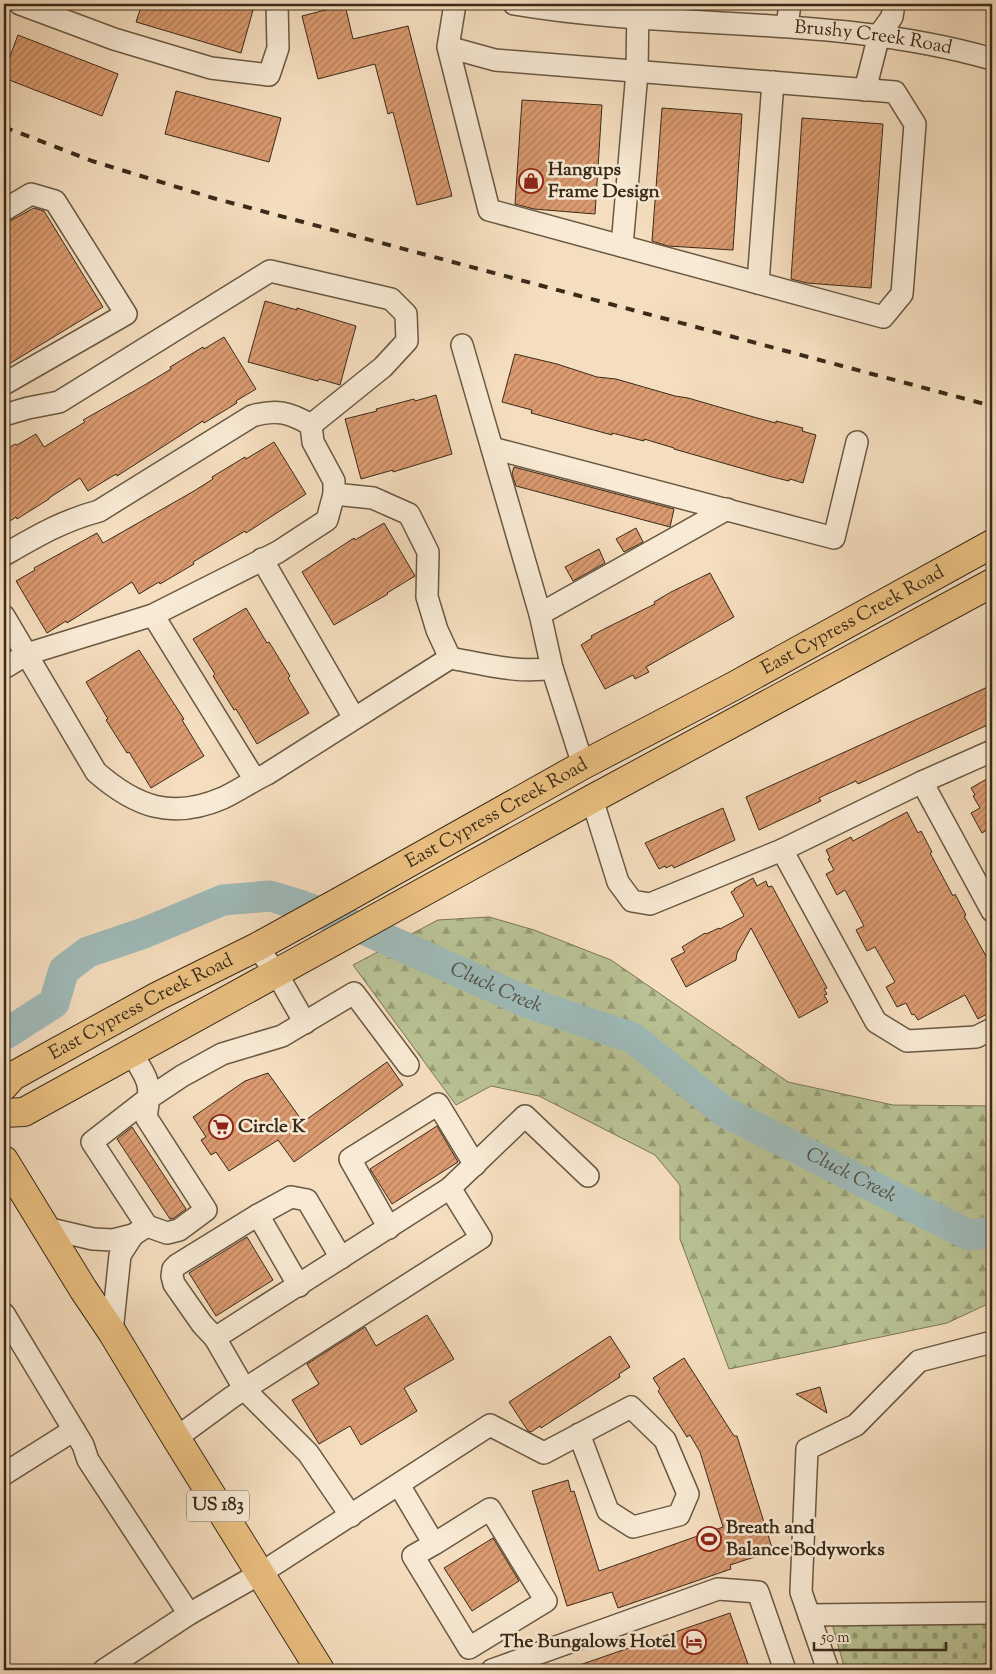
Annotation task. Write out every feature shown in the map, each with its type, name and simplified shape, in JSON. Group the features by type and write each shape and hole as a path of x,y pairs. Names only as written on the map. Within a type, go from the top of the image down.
{"main road":[{"name":"East Cypress Creek Road","path":"4,1086 13,1076 158,996 346,898 583,765 734,686 992,544"},
{"name":"East Cypress Creek Road","path":"4,1113 24,1112 592,799 992,583"},
{"path":"583,765 592,799"},
{"name":"US 183","path":"4,1160 320,1670"}],"street":[{"path":"20,4 114,39 211,68 269,75 278,48 277,4"},
{"path":"448,47 495,60 895,92 915,124 902,294 883,317 489,210 448,47 455,4"},
{"name":"Brushy Creek Road","path":"514,4 539,8 638,10 879,35 972,53 992,59"},
{"path":"786,26 790,4"},
{"path":"865,90 879,35 892,17 894,4"},
{"path":"622,246 637,72 638,10"},
{"path":"758,283 773,82"},
{"path":"4,210 31,194 55,200 126,314 4,384"},
{"path":"4,415 60,402 270,271 391,299 406,314 407,341 383,366 311,425"},
{"path":"462,344 540,614 552,668 583,765"},
{"path":"4,555 51,528 73,518 99,511 252,416 266,412 281,412 295,416 311,425"},
{"path":"4,668 27,654 153,615 278,552 327,520 334,494 334,482 313,442 311,425"},
{"path":"492,448 834,538 857,442"},
{"path":"334,494 373,498 409,514 428,552 428,596 437,630 450,658"},
{"path":"540,614 727,509"},
{"path":"262,559 354,718"},
{"path":"153,615 254,780"},
{"path":"5,620 96,772 122,792 152,806 169,809 206,804 239,790 450,658 506,668 539,671 552,668"},
{"path":"592,799 618,882 632,901 650,904 782,850 922,782 992,751"},
{"path":"922,782 992,911"},
{"path":"782,850 876,1022 906,1042 976,1037 992,1029"},
{"path":"256,946 277,974 305,1023"},
{"path":"140,1230 92,1142 149,1098 182,1076 222,1054 282,1036 354,993 408,1065"},
{"path":"46,1228 93,1239 113,1240 140,1230 168,1233 179,1230 206,1210 146,1117 149,1084 132,1054"},
{"path":"389,1228 350,1159 438,1104 475,1165"},
{"path":"215,1338 450,1188 525,1116 588,1176"},
{"path":"176,1438 245,1390 481,1238 450,1188"},
{"path":"340,1258 307,1200 291,1197 176,1265 172,1276 174,1284 202,1324 215,1338 245,1390 308,1453 351,1516"},
{"path":"258,1215 299,1286"},
{"path":"112,1332 120,1255 140,1230"},
{"path":"4,1314 83,1445 88,1460 189,1614"},
{"path":"828,1670 801,1592 807,1449 856,1425 920,1361 992,1342"},
{"path":"104,1670 189,1614 261,1573 351,1516 490,1425 544,1453 579,1434 631,1407 665,1440 688,1494 679,1515 634,1527 608,1510 579,1434"},
{"path":"4,1474 74,1430"},
{"path":"399,1485 434,1544"},
{"path":"490,1509 546,1601 470,1648 413,1556 434,1544 490,1509"},
{"path":"492,1670 718,1589 758,1592 785,1670"},
{"path":"809,1615 992,1613"}],"green space":[{"path":"489,917 534,930 611,960 788,1082 893,1105 992,1106 992,1302 947,1323 729,1369 680,1239 680,1185 655,1155 539,1096 491,1086 456,1105 353,965 438,920"},
{"path":"992,1619 992,1670 845,1670 831,1620"}],"building":[{"path":"142,4 231,4 253,10 241,53 136,22"},
{"path":"345,5 353,39 408,26 452,196 417,205 393,112 388,114 375,64 318,79 302,16"},
{"path":"18,35 118,74 102,116 4,78 4,72"},
{"path":"176,91 281,118 269,162 165,134"},
{"path":"522,100 602,105 595,214 534,209 515,204"},
{"path":"662,108 742,114 733,250 668,246 652,241"},
{"path":"802,118 883,124 871,288 807,283 791,279"},
{"path":"34,208 44,211 103,307 4,367 4,222 10,221"},
{"path":"265,301 297,310 297,308 356,326 340,385 248,362"},
{"path":"224,337 256,389 236,401 237,403 204,423 203,421 117,476 116,474 88,491 80,478 17,519 16,517 4,525 4,451 36,434 44,447 85,422 83,420 171,369 170,367 203,347 204,349"},
{"path":"515,354 557,364 597,377 616,379 688,398 776,423 776,421 803,428 802,431 816,435 803,483 772,477 644,439 644,441 612,433 612,435 531,413 532,410 502,402"},
{"path":"436,395 452,454 393,472 393,470 361,479 345,419 377,411 376,409"},
{"path":"274,442 306,494 246,533 245,531 160,584 159,582 139,594 132,582 67,623 66,621 47,633 16,581 35,570 34,568 97,533 103,543 194,491 213,479 212,477 245,457 246,459"},
{"path":"514,467 674,509 670,527 516,486 512,474"},
{"path":"384,523 415,576 334,625 302,572 354,538 355,540"},
{"path":"636,528 643,542 624,552 616,539"},
{"path":"599,549 605,563 573,581 565,567"},
{"path":"710,573 734,617 646,667 649,672 635,679 633,675 605,689 581,645 592,638 591,636 655,604 654,602 671,592"},
{"path":"246,608 290,676 288,678 309,713 257,744 213,676 215,674 193,639"},
{"path":"139,650 184,719 182,720 204,756 151,788 129,752 127,753 106,720 108,719 86,682"},
{"path":"992,685 992,723 858,784 856,781 825,795 819,798 821,801 759,830 746,797"},
{"path":"992,776 992,830 991,827 982,833 971,813 980,808 971,788"},
{"path":"723,808 735,840 674,868 672,865 659,869 645,843"},
{"path":"907,812 918,833 921,831 932,852 930,853 953,896 955,894 966,915 964,916 987,958 992,955 992,1011 978,1019 965,995 918,1020 914,1014 912,1015 906,1003 897,1007 886,987 895,982 875,947 867,951 856,930 864,926 845,890 837,895 826,874 834,870 826,850 851,837 853,841"},
{"path":"753,878 757,886 766,881 768,887 772,886 827,988 824,989 827,994 824,995 828,1002 799,1018 751,928 737,953 736,960 686,987 671,959 685,952 682,947 705,933 720,929 744,916 731,892"},
{"path":"387,1062 403,1085 294,1162 278,1140 229,1171 216,1152 211,1155 201,1140 206,1137 193,1117 245,1081 268,1073 303,1122"},
{"path":"437,1126 458,1162 392,1204 370,1169"},
{"path":"132,1127 186,1209 174,1218 170,1219 117,1139"},
{"path":"247,1237 273,1280 216,1316 189,1273"},
{"path":"427,1315 454,1359 404,1388 417,1411 361,1445 350,1426 319,1444 292,1400 319,1384 307,1364 365,1327 376,1346"},
{"path":"610,1336 630,1367 619,1374 620,1377 541,1428 540,1426 531,1432 528,1431 509,1402"},
{"path":"684,1358 734,1436 737,1436 773,1551 730,1565 731,1569 618,1608 612,1592 567,1606 532,1491 568,1480 571,1492 574,1491 599,1571 723,1527 700,1452 690,1435 687,1437 658,1391 660,1389 653,1378"},
{"path":"820,1387 827,1413 796,1394"},
{"path":"493,1538 519,1581 472,1611 444,1568"},
{"name":"The Bungalows Hotel","path":"730,1613 750,1670 571,1670 571,1668"}],"waterway":[{"name":"Cluck Creek","path":"4,1035 54,1003 64,970 88,952 144,933 223,900 270,896 300,905 368,931 529,1003 633,1038 723,1111 969,1235 992,1232"}],"railway":[{"path":"4,127 92,161 213,198 992,406"}],"place":[{"name":"Hangups Frame Design","path":"531,181"},
{"name":"Circle K","path":"221,1127"},
{"name":"Breath and Balance Bodyworks","path":"709,1539"},
{"name":"The Bungalows Hotel","path":"694,1642"}]}
